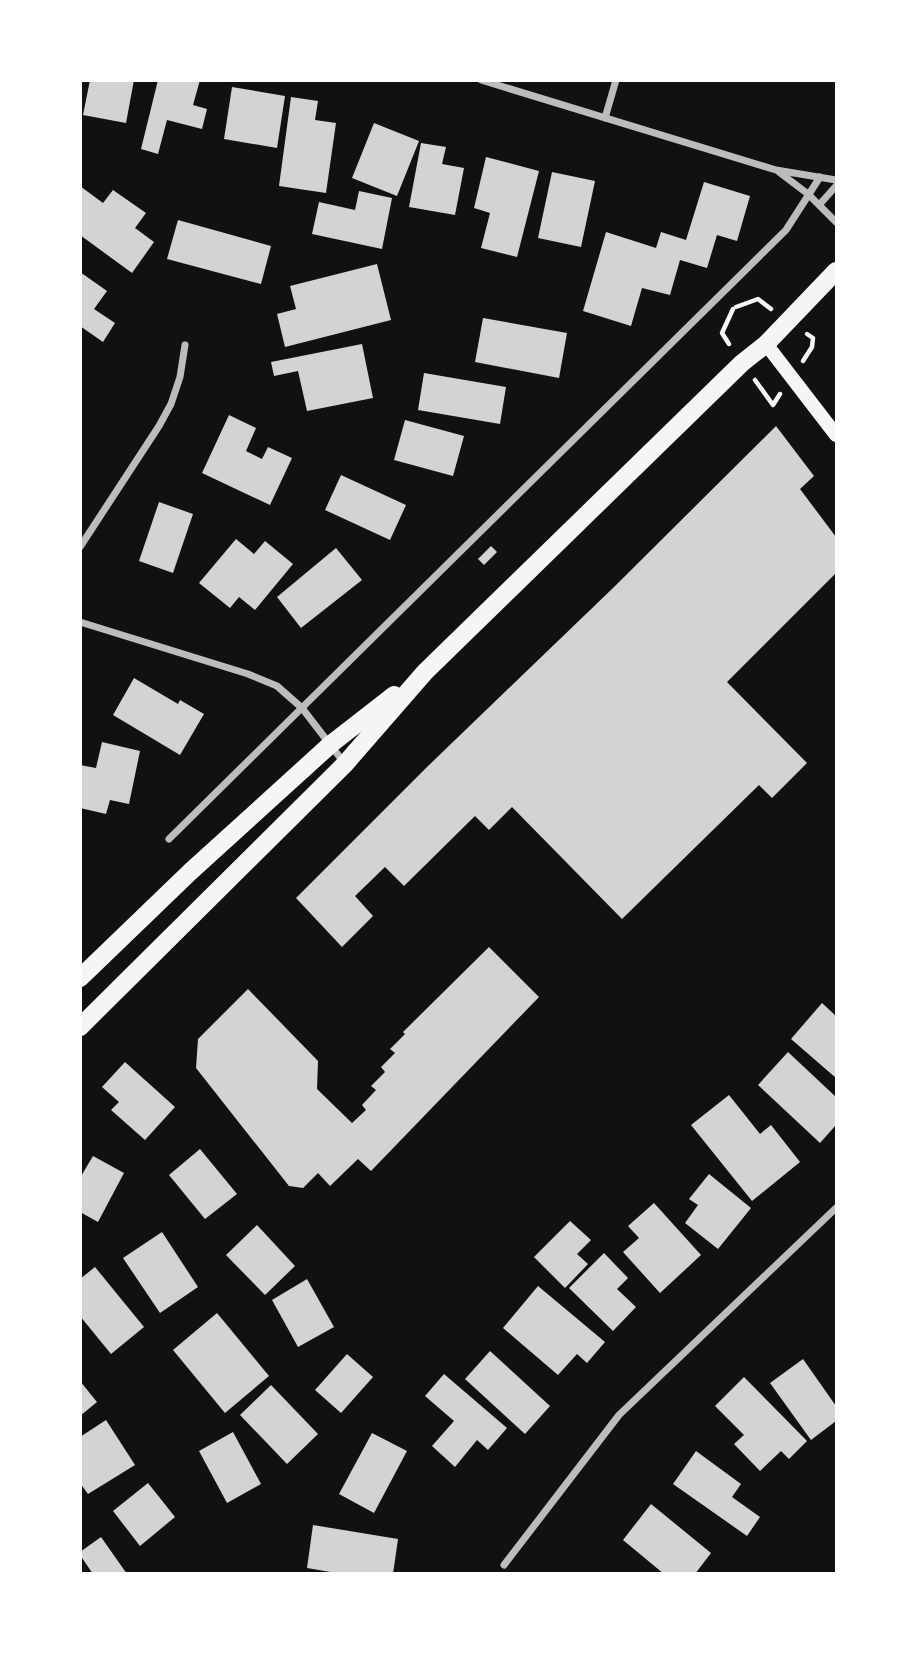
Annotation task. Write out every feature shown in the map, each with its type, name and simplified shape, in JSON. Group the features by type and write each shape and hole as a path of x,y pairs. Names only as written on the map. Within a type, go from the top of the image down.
{"main road":[{"path":"80,1027 345,764 425,672 765,344 836,271"},
{"path":"765,344 836,435"},
{"path":"80,978 190,872 331,744 425,672"}],"street":[{"path":"481,80 776,170 836,180"},
{"path":"605,118 616,80"},
{"path":"776,170 820,204 836,222"},
{"path":"169,839 786,230 820,177"},
{"path":"820,204 836,187"},
{"path":"80,548 171,404 180,377 185,345"},
{"path":"80,622 277,685 302,708 345,764"},
{"path":"504,1565 619,1415 836,1208"}],"building":[{"path":"90,80 134,80 126,123 83,115"},
{"path":"158,80 200,80 193,105 207,109 202,129 167,120 158,154 141,149"},
{"path":"232,87 285,96 277,148 224,139"},
{"path":"291,97 318,101 315,120 336,123 326,193 279,186"},
{"path":"374,123 419,141 397,196 352,178"},
{"path":"421,143 446,147 442,164 464,168 455,215 409,207"},
{"path":"486,157 539,171 517,257 481,248 490,213 474,208"},
{"path":"552,172 595,181 581,247 538,238"},
{"path":"704,182 750,196 737,241 717,235 707,268 680,260 670,295 642,288 631,326 583,311 606,232 656,248 661,232 686,240"},
{"path":"80,186 103,203 113,190 146,213 135,228 154,242 132,273 80,235"},
{"path":"359,191 392,198 382,249 312,234 319,202 355,210"},
{"path":"178,220 271,246 261,284 167,259"},
{"path":"377,264 391,320 285,347 277,314 296,309 290,286"},
{"path":"80,272 107,291 94,309 115,323 103,342 80,326"},
{"path":"483,318 567,333 559,378 475,362"},
{"path":"362,344 373,398 307,411 298,371 274,376 271,362"},
{"path":"424,373 506,387 500,424 418,410"},
{"path":"229,415 256,428 246,451 262,459 268,447 292,458 270,505 202,473"},
{"path":"405,420 464,436 453,476 394,460"},
{"path":"776,426 814,476 800,489 836,537 836,573 727,682 807,763 772,798 759,785 622,919 512,807 489,830 475,816 404,886 385,867 355,896 373,916 342,947 296,898"},
{"path":"341,475 406,505 390,540 325,510"},
{"path":"159,502 193,514 173,573 139,561"},
{"path":"236,539 254,554 265,541 293,564 255,610 239,597 230,608 199,583"},
{"path":"491,546 497,552 484,565 478,559"},
{"path":"336,548 362,580 301,628 277,597"},
{"path":"134,678 178,704 180,700 204,714 180,755 113,715"},
{"path":"102,742 140,751 129,804 110,800 106,814 80,808 80,765 96,768"},
{"path":"489,947 539,997 371,1171 358,1159 330,1186 318,1173 303,1188 289,1186 196,1068 198,1039 248,989 318,1061 317,1089 352,1123 366,1110 362,1105 376,1090 371,1086 385,1072 381,1067 395,1053 390,1049 405,1034 403,1032"},
{"path":"822,1003 836,1016 836,1078 791,1039"},
{"path":"788,1052 836,1097 836,1125 820,1143 758,1085"},
{"path":"125,1062 175,1107 145,1140 111,1110 119,1102 102,1087"},
{"path":"729,1095 760,1134 771,1125 800,1162 752,1201 691,1125"},
{"path":"200,1149 237,1194 205,1219 169,1175"},
{"path":"93,1156 124,1173 98,1222 80,1212 80,1178"},
{"path":"709,1174 751,1208 718,1249 685,1223 698,1205 689,1199"},
{"path":"654,1203 701,1255 660,1293 623,1252 639,1238 628,1226"},
{"path":"570,1221 591,1240 577,1254 588,1264 565,1288 534,1257"},
{"path":"257,1225 295,1266 265,1295 226,1255"},
{"path":"162,1232 198,1287 160,1313 123,1258"},
{"path":"604,1253 628,1278 617,1289 636,1307 613,1331 569,1288"},
{"path":"95,1267 144,1327 111,1354 80,1316 80,1279"},
{"path":"307,1279 334,1327 298,1347 272,1300"},
{"path":"538,1286 605,1342 587,1363 577,1354 558,1375 503,1328"},
{"path":"217,1313 269,1376 225,1413 173,1350"},
{"path":"490,1351 550,1406 525,1434 465,1379"},
{"path":"347,1354 373,1377 341,1413 315,1390"},
{"path":"803,1359 836,1406 836,1421 811,1440 770,1383"},
{"path":"444,1374 507,1428 488,1450 477,1440 455,1467 432,1446 454,1421 425,1396"},
{"path":"744,1377 807,1441 789,1459 781,1451 760,1471 734,1444 744,1435 715,1406"},
{"path":"80,1381 97,1402 80,1416"},
{"path":"271,1385 318,1434 287,1464 240,1415"},
{"path":"106,1420 135,1465 88,1494 80,1483 80,1437"},
{"path":"233,1432 261,1484 227,1503 199,1451"},
{"path":"372,1433 407,1451 374,1513 339,1494"},
{"path":"696,1451 741,1484 732,1497 760,1517 747,1536 673,1484"},
{"path":"148,1483 175,1517 140,1546 113,1511"},
{"path":"651,1504 711,1553 695,1574 664,1574 623,1540"},
{"path":"313,1525 398,1539 393,1574 342,1574 307,1568"},
{"path":"101,1537 127,1574 93,1574 80,1552"}]}
